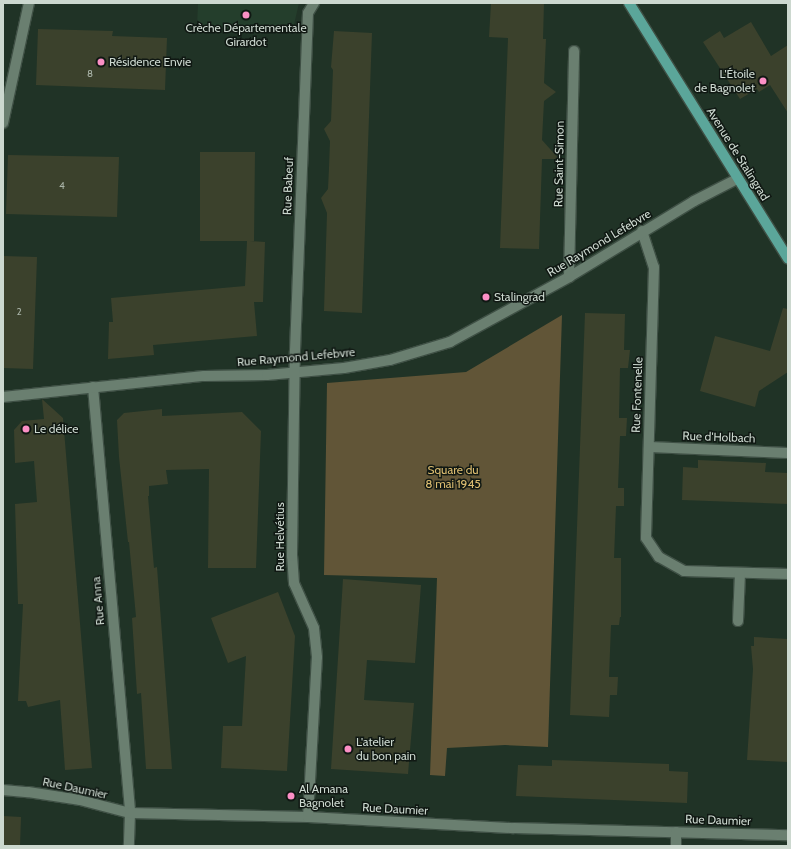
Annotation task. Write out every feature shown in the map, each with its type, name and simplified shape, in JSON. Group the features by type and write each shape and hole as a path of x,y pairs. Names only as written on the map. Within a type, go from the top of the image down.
{"main road":[{"name":"Avenue de Stalingrad","path":"631,4 737,178 788,258"}],"street":[{"path":"3,123 29,3"},
{"name":"Rue Babeuf","path":"296,373 308,13 314,3"},
{"name":"Rue Saint-Simon","path":"569,277 574,51"},
{"name":"Rue Raymond Lefebvre","path":"3,397 204,376 296,373 344,368 390,360 450,342 569,277 642,231 737,178"},
{"name":"Rue Fontenelle","path":"642,231 654,267 646,538 659,557 684,571 740,572"},
{"name":"Rue Helvétius","path":"296,373 292,563 294,583 314,628 317,657 308,817"},
{"name":"Rue Anna","path":"92,387 130,813 129,846"},
{"name":"Rue d'Holbach","path":"649,447 788,453"},
{"path":"738,622 740,572 788,574"},
{"name":"Rue Daumier","path":"3,790 28,792 80,800 130,813 308,817 514,828 788,835"},
{"path":"676,832 676,846"}],"shaded area":[{"name":"Crèche Départementale Girardot","path":"198,3 299,3 293,29 197,27"}],"green space":[{"name":"Square du 8 mai 1945","path":"562,315 548,747 505,745 447,748 445,776 430,775 437,578 324,575 327,383 466,372"}],"building":[{"path":"491,3 544,3 543,39 546,39 544,83 556,92 544,101 542,140 559,159 542,159 539,249 500,248 508,38 489,37"},
{"path":"751,22 771,56 788,45 788,113 770,85 759,92 757,89 740,99 703,42 720,31 724,38"},
{"name":"Résidence Envie","path":"38,29 113,31 112,36 167,38 165,90 36,85"},
{"path":"334,31 372,33 362,313 324,311 327,213 321,198 328,189 330,141 324,129 331,121 333,70 331,67"},
{"path":"200,152 255,152 254,241 250,241 265,242 263,302 254,302 257,336 153,345 154,355 108,359 109,322 113,322 111,298 245,286 247,241 200,241"},
{"path":"8,155 119,157 117,217 6,214"},
{"path":"3,256 37,257 33,369 3,368"},
{"path":"783,308 788,309 788,372 759,391 755,407 700,391 715,336 770,351"},
{"path":"585,313 625,314 624,350 630,350 628,368 620,368 619,418 627,418 626,436 620,436 618,488 624,488 624,506 616,506 614,558 621,558 621,617 619,625 611,625 609,677 618,677 617,695 610,695 609,717 570,715"},
{"path":"42,399 63,418 92,768 65,770 60,700 28,707 26,701 18,701 23,604 18,604 15,504 37,502 34,461 15,463 14,430 22,421 44,419"},
{"path":"162,409 162,416 242,412 261,431 256,568 208,568 209,469 166,470 168,484 149,486 148,496 154,568 157,567 172,769 146,769 141,693 137,694 132,618 136,617 119,457 117,420 124,413"},
{"path":"698,460 766,463 765,472 788,473 788,504 682,500 683,467 698,468"},
{"path":"343,579 421,585 415,663 367,660 364,700 414,703 408,774 331,769"},
{"path":"278,592 295,636 287,771 221,768 223,726 242,726 246,656 228,663 211,618"},
{"path":"754,637 788,639 788,762 747,760 753,669 751,646 754,646"},
{"path":"552,760 669,764 669,771 688,772 687,803 516,796 518,765 552,766"},
{"path":"3,816 21,817 20,846 3,846"}],"place":[{"name":"Crèche Départementale Girardot","path":"246,15"},
{"name":"Résidence Envie","path":"101,62"},
{"name":"L'Étoile de Bagnolet","path":"763,81"},
{"name":"Stalingrad","path":"486,297"},
{"name":"Le délice","path":"26,429"},
{"name":"L'atelier du bon pain","path":"348,749"},
{"name":"Al Amana Bagnolet","path":"291,796"}]}
